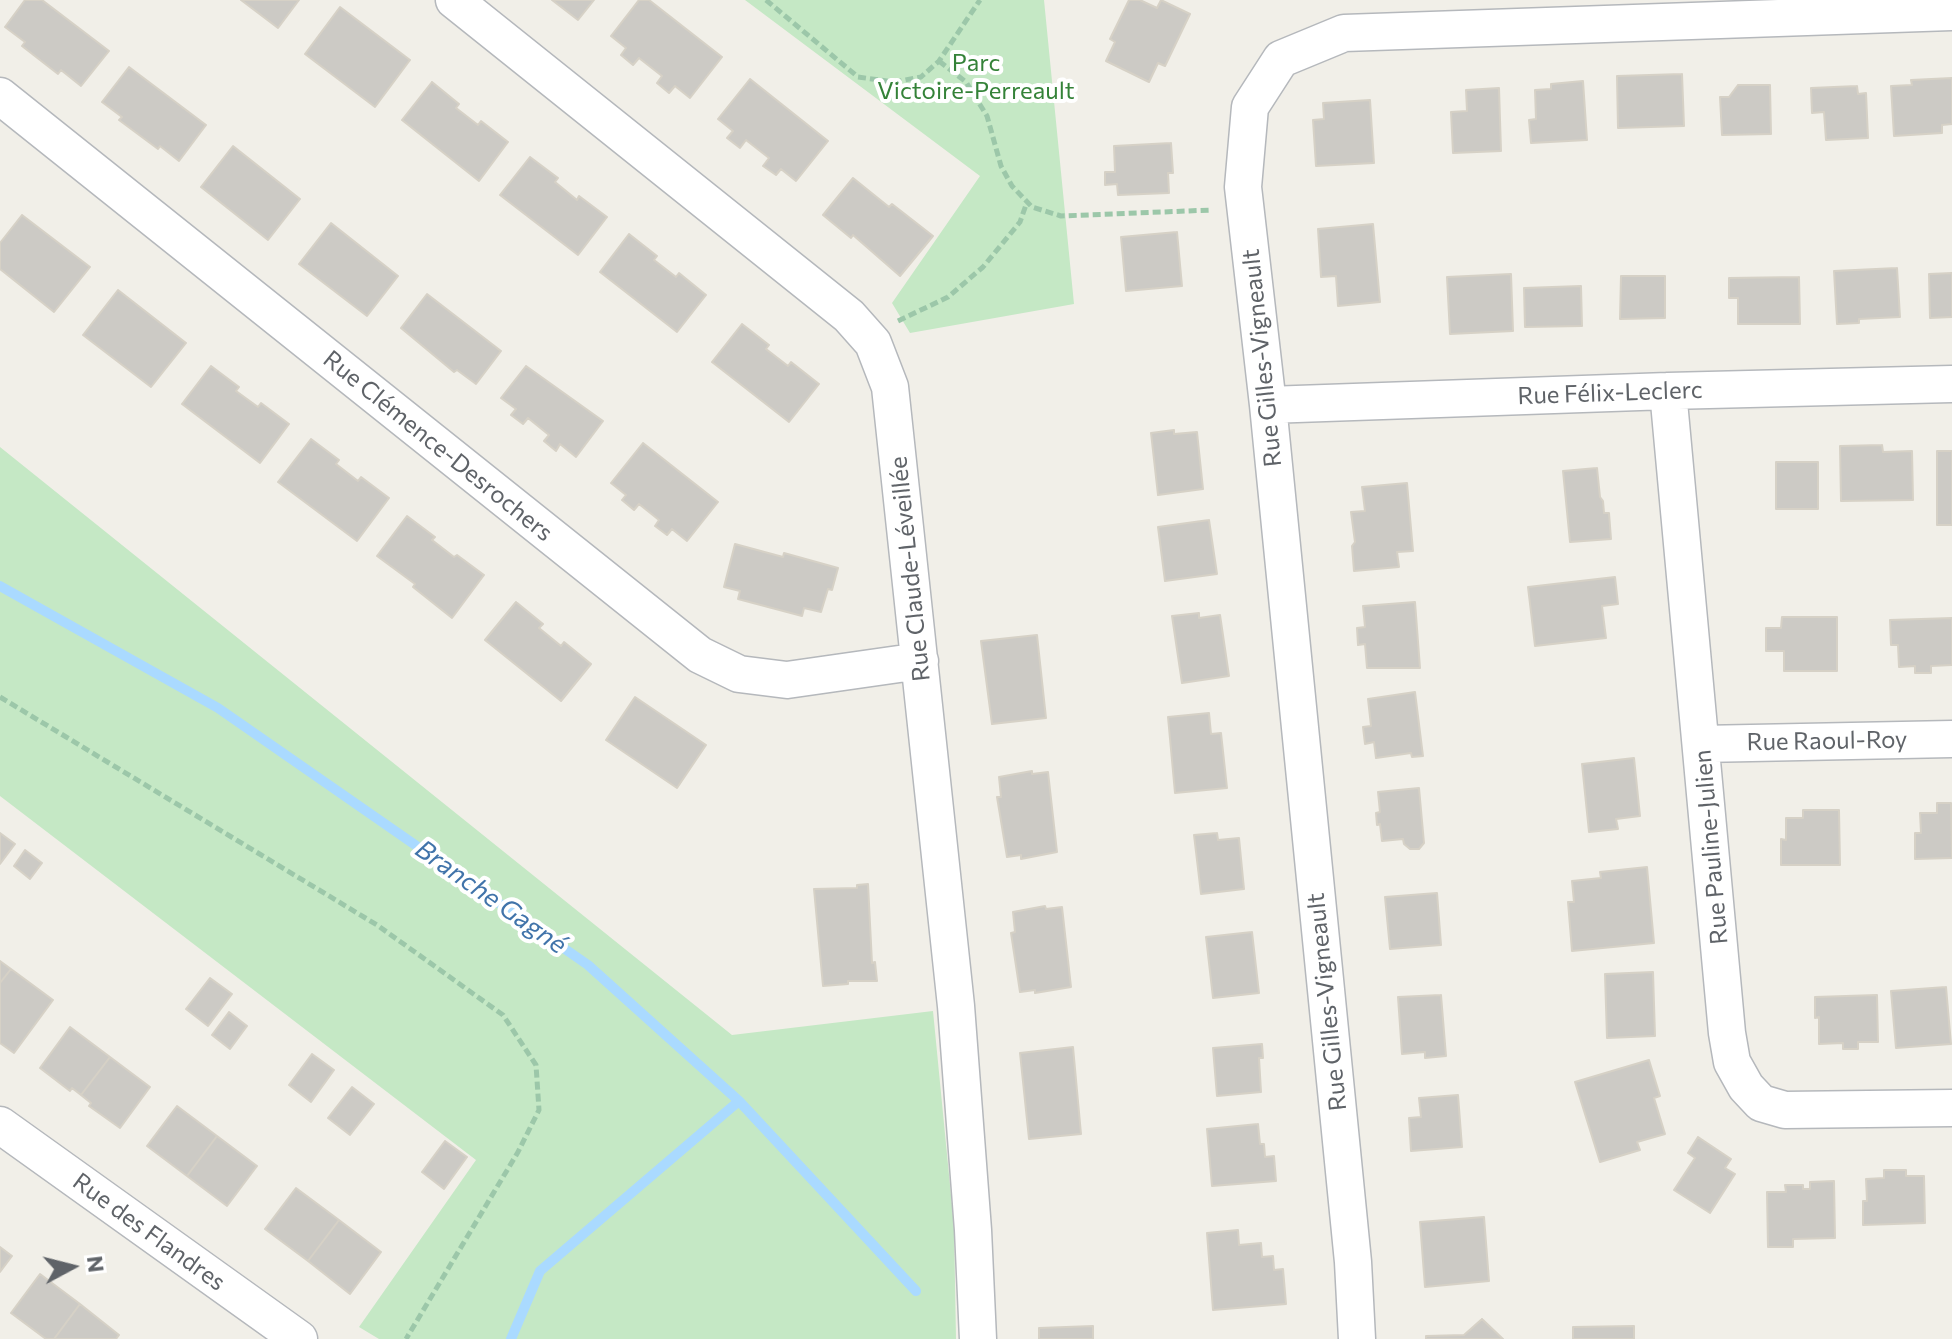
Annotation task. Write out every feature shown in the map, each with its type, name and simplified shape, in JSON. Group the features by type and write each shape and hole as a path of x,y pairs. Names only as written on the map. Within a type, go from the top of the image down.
{"street":[{"name":"Rue Claude-Léveillée","path":"454,0 849,316 873,343 890,387 920,661 956,1006 978,1339"},
{"name":"Rue Gilles-Vigneault","path":"1357,1339 1353,1262 1268,405 1243,187 1250,107 1281,59 1344,33 1952,12"},
{"name":"Rue Clémence-Desrochers","path":"0,96 700,655 739,674 787,680 920,661"},
{"name":"Rue Félix-Leclerc","path":"1268,405 1952,384"},
{"name":"Rue Pauline-Julien","path":"1668,391 1732,1062 1746,1087 1761,1103 1785,1110 1952,1108"},
{"name":"Rue Raoul-Roy","path":"1701,744 1952,739"},
{"name":"Rue des Flandres","path":"0,1125 299,1339"}],"path":[{"path":"766,0 858,77 894,82 921,77 939,61 980,0"},
{"path":"939,61 966,82 987,116 1001,166 1012,186 1032,207 1061,216 1245,209"},
{"path":"873,343 897,322 948,297 983,267 1020,222 1027,202"},
{"path":"0,697 377,925 503,1015 536,1065 539,1110 518,1152 406,1339"}],"green space":[{"name":"Parc Victoire-Perreault","path":"745,0 1044,0 1074,304 910,333 892,303 980,176"},
{"path":"0,447 732,1035 933,1011 954,1226 956,1339 379,1339 359,1327 476,1160 0,796"}],"building":[{"path":"25,0 42,0 109,51 81,86 61,70 58,74 22,46 25,42 5,27"},
{"path":"241,0 299,0 278,28"},
{"path":"552,0 594,0 578,20"},
{"path":"639,0 649,0 722,57 690,98 675,86 669,93 657,83 662,76 639,58 633,65 621,55 626,48 611,36"},
{"path":"1129,0 1140,0 1157,8 1161,0 1190,14 1165,66 1158,63 1149,82 1106,61 1115,42 1110,39"},
{"path":"340,7 410,60 375,107 305,54"},
{"path":"129,67 206,125 179,161 119,120 122,117 102,102"},
{"path":"1682,74 1684,126 1618,128 1617,76"},
{"path":"1952,78 1952,124 1942,125 1942,133 1894,136 1891,86 1912,85 1911,80"},
{"path":"750,79 828,141 796,181 781,169 776,175 763,166 769,158 746,140 740,148 727,138 733,131 718,119"},
{"path":"1583,81 1587,140 1531,143 1529,120 1536,119 1535,90 1551,89 1551,84"},
{"path":"432,82 459,104 456,108 478,125 481,121 508,142 479,181 402,120"},
{"path":"1738,85 1770,85 1771,134 1722,135 1720,97 1729,97"},
{"path":"1857,86 1858,94 1866,93 1868,138 1826,140 1824,112 1812,113 1811,88"},
{"path":"1499,88 1501,151 1453,153 1451,112 1467,111 1466,90"},
{"path":"1370,100 1374,163 1316,166 1313,120 1324,119 1323,103"},
{"path":"1171,143 1173,173 1168,173 1169,193 1118,195 1117,184 1105,185 1105,172 1115,172 1114,146"},
{"path":"233,146 300,199 268,240 201,187"},
{"path":"530,157 558,178 555,182 577,200 579,196 607,217 578,255 500,195"},
{"path":"853,178 933,236 900,276 853,235 851,238 823,215"},
{"path":"22,215 90,267 54,312 0,269 0,243"},
{"path":"331,223 398,276 367,316 299,264"},
{"path":"1373,224 1380,302 1338,306 1336,276 1321,277 1318,229"},
{"path":"1177,232 1182,286 1126,291 1121,237"},
{"path":"629,234 657,256 654,260 676,277 679,273 706,295 677,332 600,272"},
{"path":"1897,268 1900,317 1859,319 1859,323 1837,324 1834,271"},
{"path":"1952,273 1952,317 1930,318 1929,274"},
{"path":"1511,274 1513,331 1450,334 1447,277"},
{"path":"1621,276 1665,276 1665,318 1620,319"},
{"path":"1799,277 1800,324 1738,324 1738,298 1729,298 1729,278"},
{"path":"1581,286 1582,326 1525,327 1524,288"},
{"path":"118,290 186,343 151,387 83,335"},
{"path":"427,294 501,351 476,384 457,370 454,372 401,328"},
{"path":"742,324 769,345 766,349 788,366 791,362 819,384 789,422 712,362"},
{"path":"211,366 239,387 236,391 258,407 261,403 289,424 260,463 182,404"},
{"path":"526,366 603,421 576,457 560,444 556,451 544,441 549,435 528,418 523,424 511,415 516,409 501,398"},
{"path":"1174,430 1174,434 1197,432 1203,489 1158,495 1151,433"},
{"path":"311,439 339,460 336,464 358,481 361,477 389,498 357,541 278,482"},
{"path":"643,443 718,502 687,541 672,529 667,535 655,526 659,520 639,504 634,510 622,500 626,495 611,483"},
{"path":"1882,445 1883,452 1912,451 1913,500 1841,501 1840,446"},
{"path":"1937,451 1952,451 1952,525 1937,525"},
{"path":"1776,462 1818,462 1818,509 1776,509"},
{"path":"1597,468 1604,513 1609,513 1611,539 1570,542 1563,471"},
{"path":"1407,483 1413,551 1397,552 1399,567 1354,571 1352,546 1355,542 1351,512 1365,511 1362,487"},
{"path":"407,516 435,537 432,540 454,557 457,555 484,575 452,618 413,587 415,584 377,556"},
{"path":"1209,520 1217,574 1165,581 1158,527"},
{"path":"735,544 838,568 821,612 804,608 802,616 738,599 740,591 724,587"},
{"path":"1615,577 1618,604 1602,606 1606,638 1535,646 1528,587"},
{"path":"516,602 543,624 539,628 561,646 564,642 591,664 561,701 485,640"},
{"path":"1415,602 1420,668 1367,668 1365,644 1358,645 1357,628 1365,627 1363,606"},
{"path":"1199,613 1199,618 1220,615 1229,676 1182,683 1172,616"},
{"path":"1782,617 1837,617 1837,671 1784,671 1784,651 1766,651 1766,628 1781,628"},
{"path":"1952,618 1952,665 1931,666 1931,673 1915,673 1915,666 1899,667 1898,645 1891,645 1890,620"},
{"path":"1037,635 1046,718 992,724 981,641"},
{"path":"1415,692 1423,756 1412,757 1411,753 1376,758 1374,742 1365,744 1363,727 1371,726 1368,699"},
{"path":"635,697 706,745 677,788 606,740"},
{"path":"1209,713 1211,734 1221,733 1227,788 1175,793 1168,717"},
{"path":"1634,758 1640,816 1616,819 1618,829 1589,832 1582,764"},
{"path":"1032,771 1032,774 1048,772 1057,852 1021,859 1021,855 1007,857 997,797 1001,797 999,777"},
{"path":"1419,788 1424,843 1419,849 1410,849 1403,839 1382,841 1376,813 1380,812 1378,792"},
{"path":"1937,803 1951,803 1952,858 1915,859 1915,833 1921,833 1920,813 1937,813"},
{"path":"1803,810 1839,810 1840,865 1781,865 1781,839 1786,840 1786,818 1803,818"},
{"path":"0,833 15,844 0,864"},
{"path":"1217,833 1218,840 1239,838 1244,889 1201,894 1194,835"},
{"path":"25,850 42,863 30,879 14,866"},
{"path":"1647,867 1654,943 1572,951 1568,902 1574,902 1572,881 1601,878 1600,872"},
{"path":"868,884 872,963 875,962 877,981 848,981 848,984 823,986 814,889 857,888 857,885"},
{"path":"1437,893 1441,945 1390,949 1385,897"},
{"path":"1045,906 1046,909 1062,907 1071,987 1035,993 1035,990 1020,992 1011,933 1015,932 1013,912"},
{"path":"1252,932 1259,993 1213,998 1206,937"},
{"path":"0,961 11,969 0,983"},
{"path":"11,969 53,1000 14,1053 0,1043 0,983"},
{"path":"1653,972 1655,1036 1607,1038 1605,974"},
{"path":"210,978 232,994 208,1026 186,1009"},
{"path":"1946,987 1951,1044 1896,1048 1891,991"},
{"path":"1441,995 1446,1056 1425,1058 1425,1052 1402,1054 1398,997"},
{"path":"1877,995 1878,1042 1858,1042 1858,1049 1843,1049 1843,1043 1819,1044 1815,997"},
{"path":"229,1012 247,1026 230,1049 212,1035"},
{"path":"70,1027 110,1057 81,1095 72,1088 70,1091 40,1068"},
{"path":"1262,1044 1263,1058 1259,1058 1261,1092 1217,1096 1213,1048"},
{"path":"1073,1047 1081,1134 1029,1139 1020,1053"},
{"path":"312,1054 334,1070 311,1102 289,1085"},
{"path":"110,1057 150,1087 120,1128 89,1106 91,1103 81,1095"},
{"path":"1649,1060 1660,1096 1654,1098 1665,1134 1637,1142 1640,1150 1600,1162 1575,1082"},
{"path":"352,1087 374,1104 350,1135 328,1118"},
{"path":"1458,1095 1462,1147 1411,1151 1409,1118 1421,1117 1419,1098"},
{"path":"177,1106 217,1136 187,1176 147,1146"},
{"path":"1258,1124 1265,1157 1274,1156 1276,1181 1212,1186 1207,1129"},
{"path":"217,1136 257,1166 227,1206 187,1176"},
{"path":"1698,1137 1731,1159 1725,1168 1735,1174 1710,1213 1674,1190 1695,1158 1688,1153"},
{"path":"445,1141 467,1157 444,1189 422,1172"},
{"path":"1884,1170 1906,1170 1906,1176 1924,1176 1925,1223 1863,1225 1863,1201 1867,1201 1866,1179 1884,1178"},
{"path":"1834,1181 1835,1238 1793,1239 1793,1247 1768,1247 1767,1192 1786,1192 1785,1185 1803,1185 1803,1189 1810,1189 1810,1182"},
{"path":"296,1188 339,1220 308,1261 265,1229"},
{"path":"1484,1217 1489,1281 1425,1287 1420,1222"},
{"path":"339,1220 381,1252 350,1294 308,1261"},
{"path":"1238,1230 1239,1245 1261,1243 1262,1257 1273,1256 1274,1270 1283,1269 1286,1304 1213,1310 1207,1233"},
{"path":"0,1247 12,1256 0,1272"},
{"path":"40,1274 80,1304 54,1339 46,1339 11,1313"},
{"path":"80,1304 119,1335 116,1339 54,1339"},
{"path":"1482,1319 1503,1339 1426,1339 1426,1336 1464,1335"},
{"path":"1093,1326 1093,1339 1039,1339 1039,1328"},
{"path":"1634,1326 1634,1339 1573,1339 1573,1327"}],"waterway":[{"name":"Branche Gagné","path":"0,586 218,708 588,965 739,1101 916,1291"},
{"path":"511,1339 540,1271 739,1101"}]}
